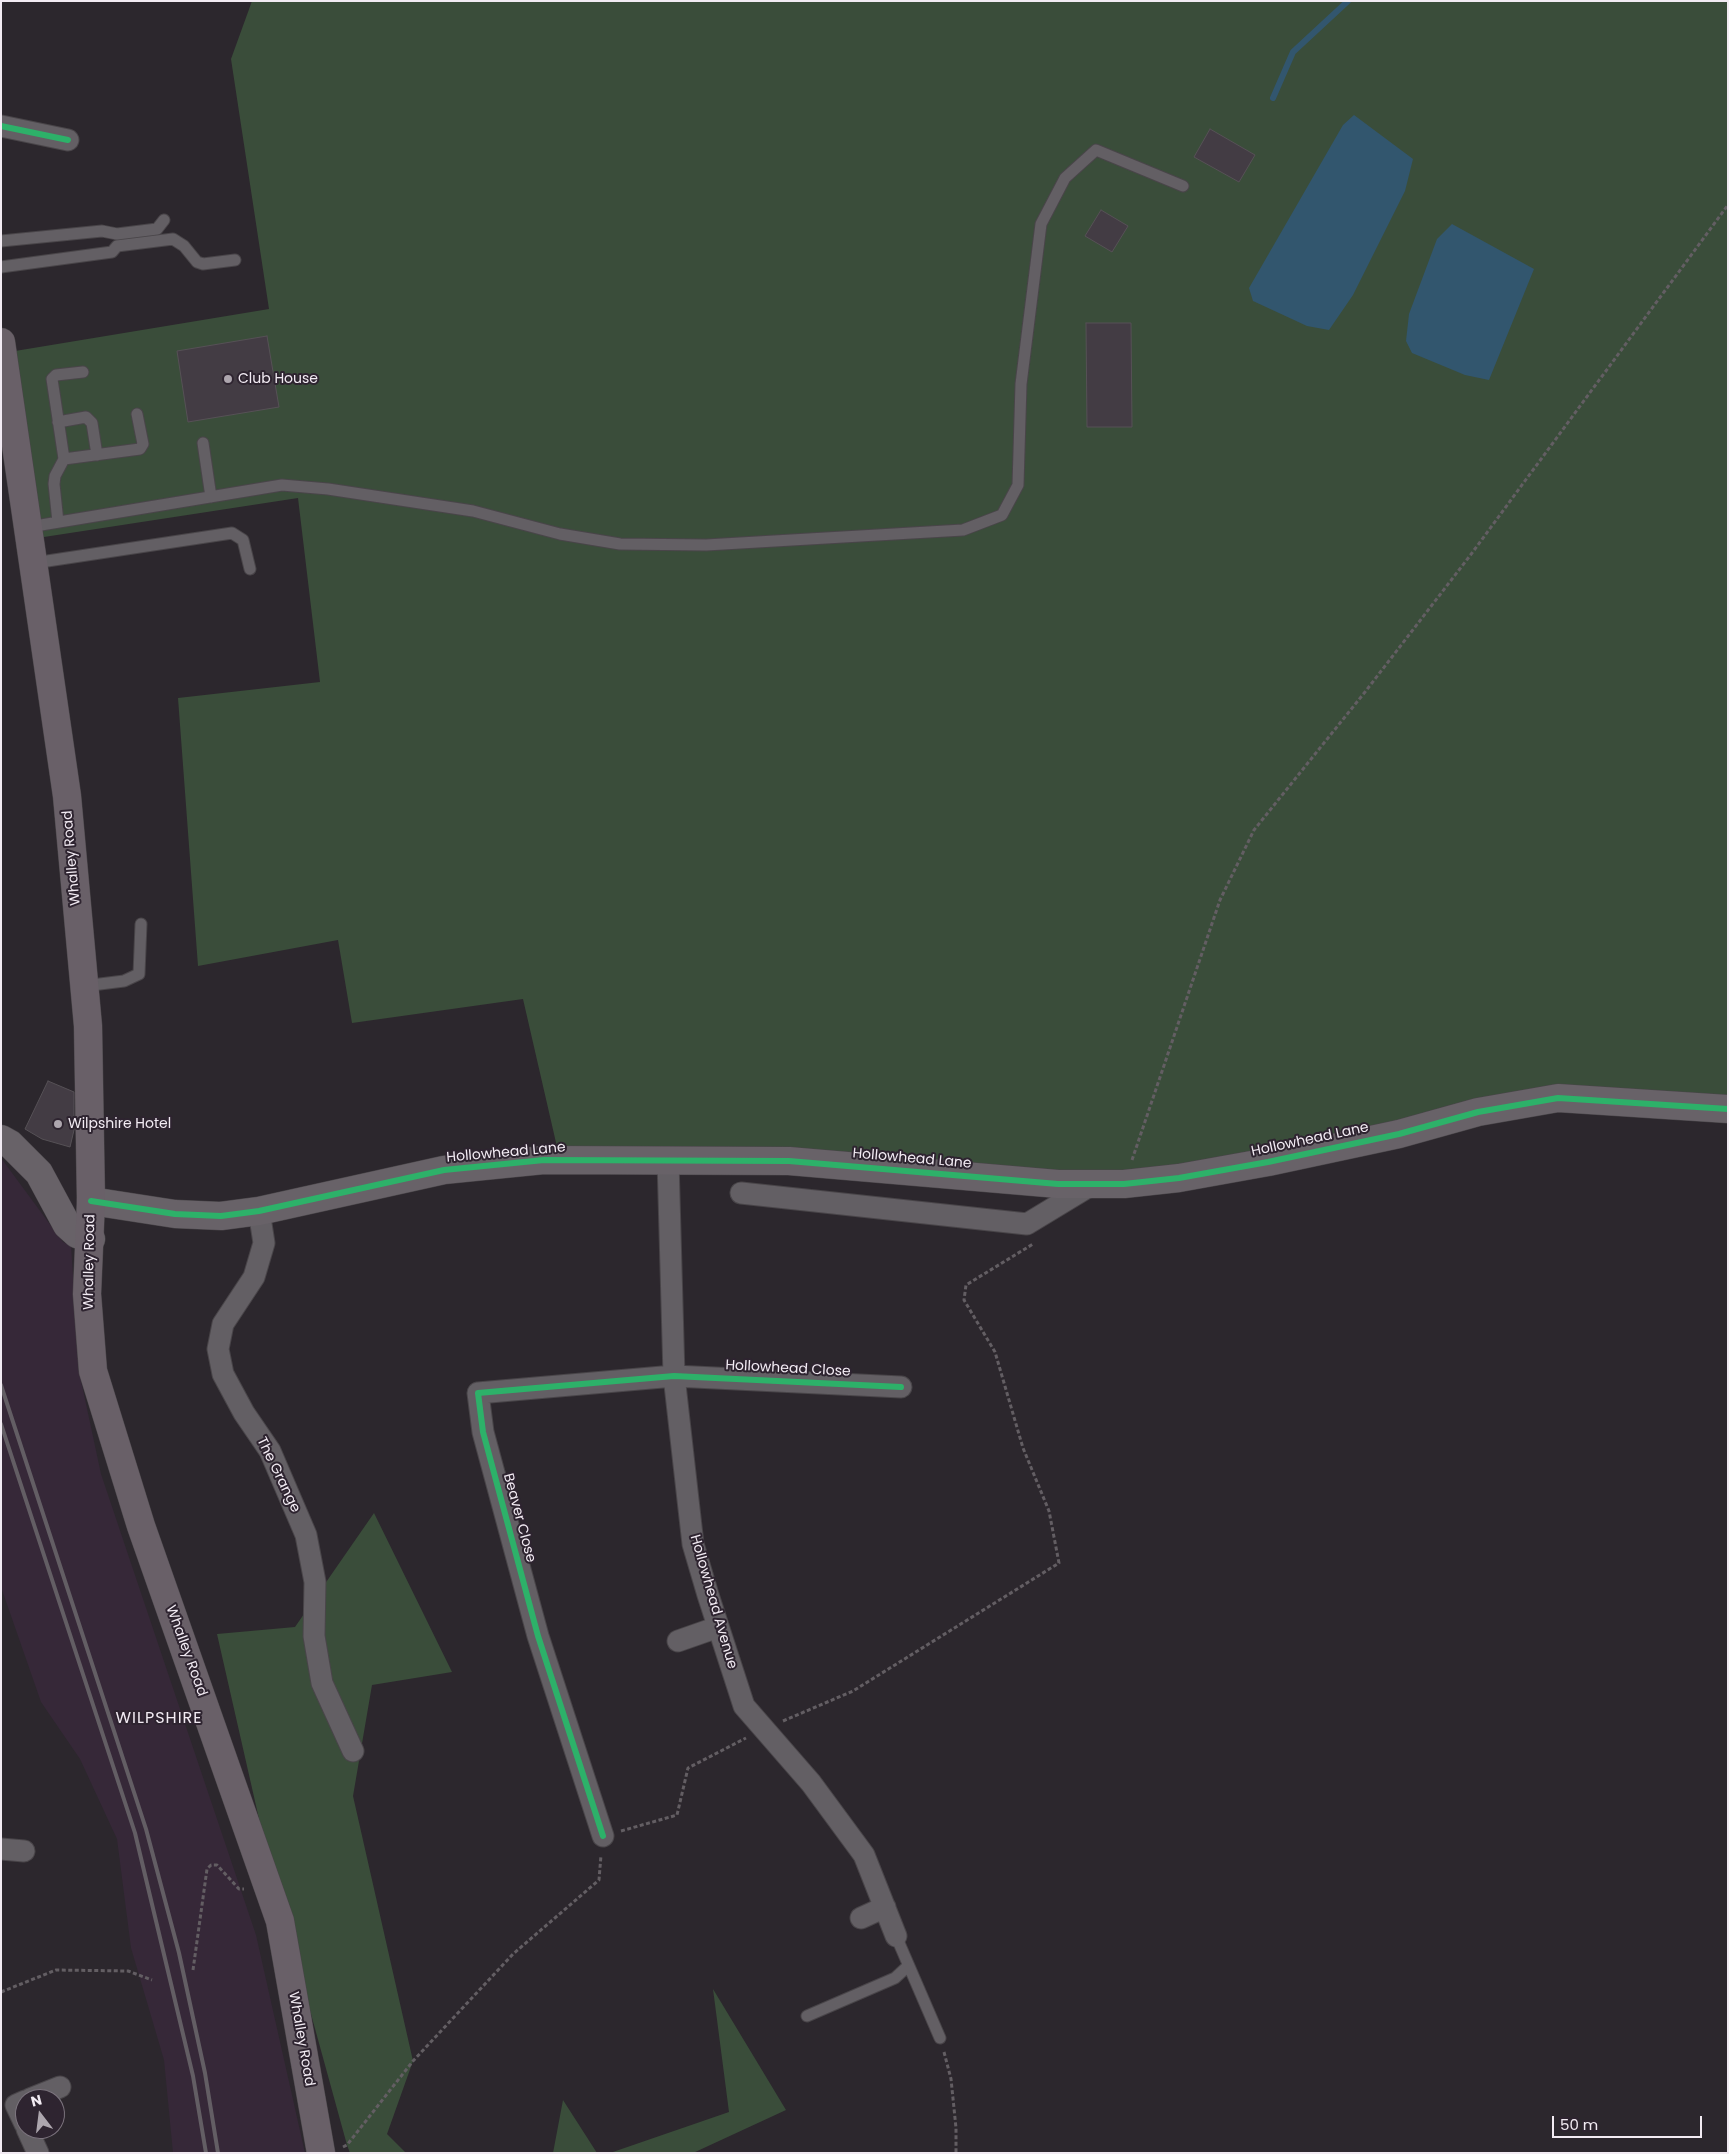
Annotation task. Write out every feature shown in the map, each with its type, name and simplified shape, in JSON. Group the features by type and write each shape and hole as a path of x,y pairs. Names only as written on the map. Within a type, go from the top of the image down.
{"highway":[{"name":"Whalley Road","path":"1,342 67,796 88,1026 91,1239 87,1294 93,1371 141,1526 280,1921 331,2151"}],"street":[{"path":"1,126 68,140"},
{"name":"Hollowhead Lane","path":"91,1201 175,1214 221,1216 259,1211 444,1170 544,1160 789,1161 1058,1184 1124,1184 1179,1178 1268,1162 1399,1134 1478,1112 1558,1098 1728,1109"},
{"path":"1,1139 10,1144 39,1173 67,1225 77,1234 91,1239"},
{"name":"Hollowhead Avenue","path":"668,1160 674,1376 693,1544 744,1706 811,1783 864,1855 896,1936"},
{"path":"741,1192 1027,1224 1093,1184"},
{"name":"The Grange","path":"259,1211 264,1243 254,1277 223,1324 218,1349 223,1374 244,1413 270,1451 306,1534 315,1582 314,1636 322,1684 353,1751"},
{"name":"Hollowhead Close","path":"674,1376 900,1387"},
{"name":"Beaver Close","path":"603,1836 538,1636 482,1432 478,1393 674,1376"},
{"path":"678,1641 718,1627"},
{"path":"1,1849 24,1851"},
{"path":"861,1918 885,1907"},
{"path":"55,2089 60,2087"},
{"path":"32,2139 38,2153"}],"lane":[{"path":"29,527 282,485 328,489 473,511 560,534 620,544 706,545 963,530 1002,515 1018,485 1021,384 1041,224 1065,178 1096,150 1183,186"},
{"path":"1,241 102,231 117,234 157,229 164,220"},
{"path":"1,267 112,252 118,246 173,239 184,246 197,262 203,264 234,260"},
{"path":"58,522 54,484 55,476 64,459 52,379 56,375 83,372"},
{"path":"64,459 140,449 143,444 137,414"},
{"path":"58,422 86,417 92,424 97,455"},
{"path":"203,443 211,497"},
{"path":"34,563 232,533 243,540 250,569"},
{"path":"84,986 124,982 139,974 141,924"},
{"path":"896,1936 940,2038"},
{"path":"807,2016 895,1978 908,1966"}],"path":[{"path":"1124,1184 1220,900 1254,830 1365,692 1469,557 1728,205"},
{"path":"331,2151 348,2145 413,2061 513,1954 599,1880 603,1836 677,1816 688,1768 765,1728 853,1691 1059,1563 1049,1511 1023,1448 995,1352 964,1300 966,1285 1035,1243"},
{"path":"193,1970 207,1870 211,1865 217,1866 239,1889 269,1888"},
{"path":"1,1992 56,1970 128,1971 152,1980"},
{"path":"940,2038 951,2080 956,2128 956,2153"}],"shaded area":[{"path":"1,1158 63,1242 71,1246 80,1376 101,1474 256,1935 305,2153 173,2153 164,2060 131,1948 117,1839 80,1759 41,1702 1,1587"}],"green space":[{"path":"252,1 1728,1 1728,1109 1558,1098 1179,1178 560,1160 523,999 352,1023 338,940 198,966 178,698 320,682 298,498 31,539 3,353 269,309 231,59"},
{"path":"374,1513 452,1672 372,1685 353,1796 413,2061 387,2134 406,2153 350,2153 347,2145 267,1854 217,1634 295,1627"},
{"path":"713,1989 786,2110 693,2153 610,2153 729,2112"},
{"path":"563,2100 597,2153 553,2153"}],"water":[{"path":"1354,115 1413,159 1405,191 1353,295 1329,330 1307,326 1253,301 1249,288 1343,125"},
{"path":"1452,224 1534,269 1489,380 1465,375 1412,353 1406,341 1409,314 1437,239"}],"building":[{"path":"1210,129 1255,155 1239,182 1194,157"},
{"path":"1101,210 1128,226 1112,252 1085,236"},
{"path":"1086,323 1131,323 1132,427 1087,427"},
{"name":"Club House","path":"267,336 279,407 188,422 177,351"},
{"path":"48,1081 74,1092 74,1130 70,1147 42,1139 25,1129"}],"waterway":[{"path":"1273,98 1293,52 1348,1"}],"railway":[{"path":"1,1385 146,1829 179,1953 205,2073 218,2153"},
{"path":"1,1424 135,1833 193,2076 206,2153"}],"cycle path":[{"path":"1,126 68,140"},
{"path":"91,1201 175,1214 221,1216 259,1211 444,1170 544,1160 789,1161 1058,1184 1124,1184 1179,1178 1268,1162 1399,1134 1478,1112 1558,1098 1728,1109"},
{"path":"603,1836 538,1636 483,1432 478,1393 674,1376 901,1387"}],"place":[{"name":"Club House","path":"228,379"},
{"name":"Wilpshire Hotel","path":"58,1124"}],"district":[{"name":"WILPSHIRE","path":"159,1719"}]}
